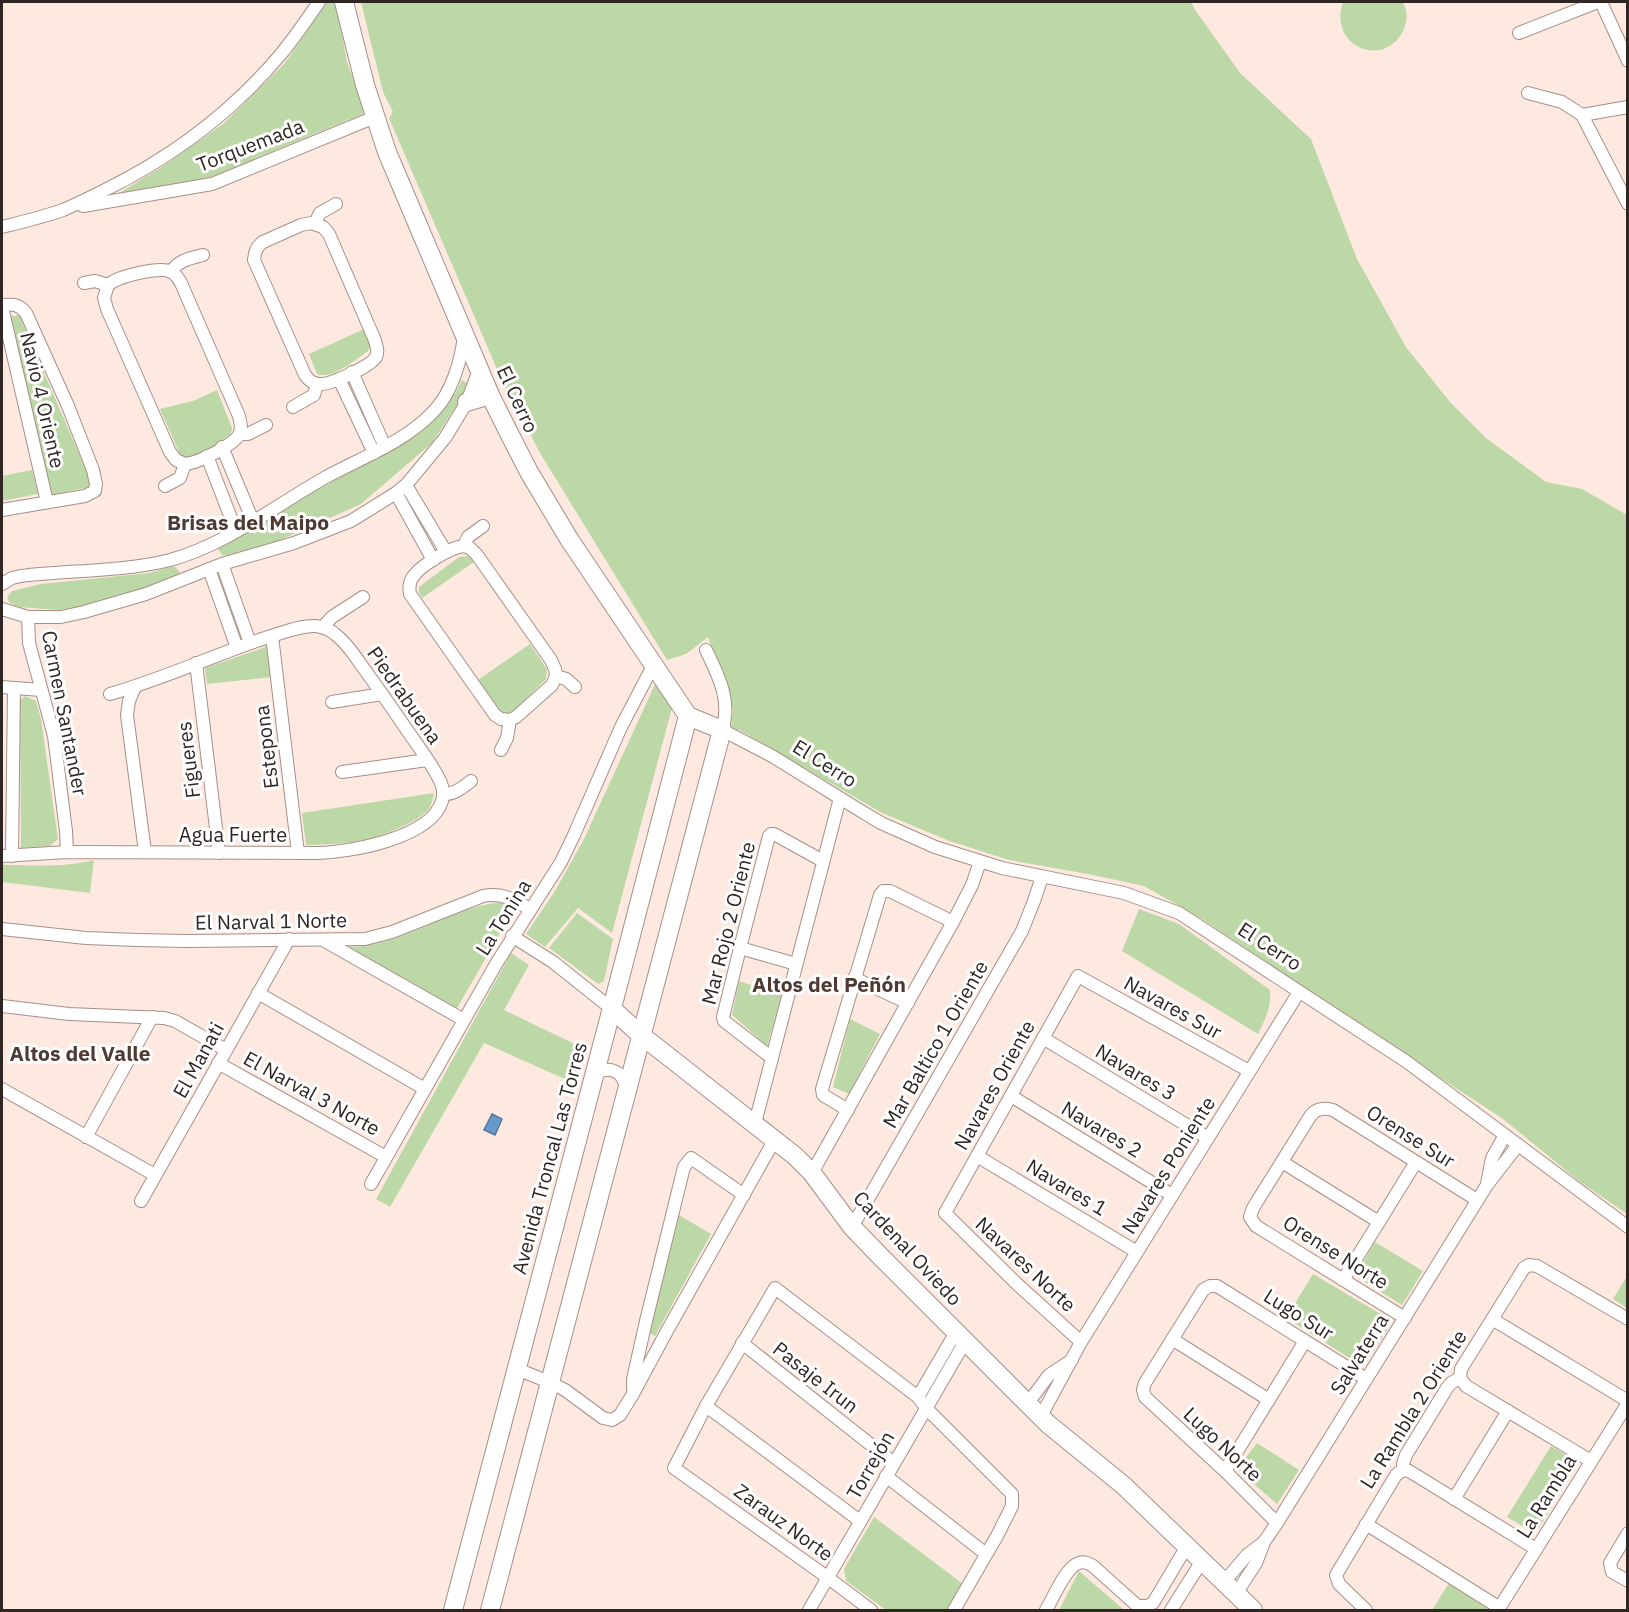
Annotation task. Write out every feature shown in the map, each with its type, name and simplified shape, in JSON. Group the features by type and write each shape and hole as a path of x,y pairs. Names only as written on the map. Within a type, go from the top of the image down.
{"street":[{"path":"2,227 64,209 140,172 179,147 212,122 270,67 319,2"},
{"name":"El Cerro","path":"344,2 375,117 405,195 490,395 524,464 549,507 688,716 722,730 772,756 856,808 908,836 935,847 981,862 1124,892 1179,913 1407,1062 1628,1227"},
{"path":"1519,33 1599,2 1628,61"},
{"path":"1528,93 1562,102 1582,115 1628,204"},
{"path":"1582,115 1628,107"},
{"name":"Torquemada","path":"64,209 212,184 375,117"},
{"path":"313,223 320,213 336,204"},
{"path":"313,223 323,227 329,234 377,349 376,357 371,362 329,384 317,384 309,381 304,375 255,265 255,252 263,242 301,225 313,223"},
{"path":"171,272 181,261 203,255"},
{"path":"150,271 171,272 181,283 239,416 241,426 240,434 234,441 190,464 176,460 170,452 104,298 108,285 116,280 150,271"},
{"path":"84,283 95,281 108,285"},
{"path":"2,306 19,305 26,313 68,406 95,476 96,487 95,491 88,495 2,510"},
{"name":"Navio 4 Oriente","path":"2,306 47,502"},
{"path":"3,582 31,575 157,563 182,556 236,531 420,425 437,409 448,389 462,354 465,335"},
{"path":"2,608 28,617 61,616 107,607 222,564 294,543 351,521 396,494 406,485 445,438 467,402 479,370"},
{"path":"352,372 380,450"},
{"path":"339,379 380,450"},
{"path":"293,407 314,395 317,384"},
{"path":"467,402 490,395"},
{"path":"240,434 248,434 266,425"},
{"path":"222,447 253,521"},
{"path":"207,456 236,531"},
{"path":"165,486 180,478 185,464"},
{"path":"406,485 446,552"},
{"path":"396,494 433,560"},
{"path":"464,546 468,537 483,526"},
{"path":"458,546 464,546 477,555 555,669 552,685 510,720 501,719 495,715 410,594 409,585 414,575 446,552 458,546"},
{"path":"222,564 250,643"},
{"path":"209,569 237,648"},
{"path":"110,694 135,687 272,636 301,627 323,627 332,617 363,597"},
{"name":"Carmen Santander","path":"28,617 29,643 54,736 67,852"},
{"name":"Piedrabuena","path":"323,627 336,634 346,644 382,694 427,760 440,782 443,794"},
{"name":"Estepona","path":"272,636 298,854"},
{"path":"490,1611 725,721 723,688 706,650"},
{"name":"Figueres","path":"196,663 219,853"},
{"name":"La Tonina","path":"371,1184 512,936 568,849 621,727 654,664"},
{"path":"555,676 566,679 575,687"},
{"path":"7,856 8,687 41,690"},
{"path":"135,687 129,701 127,715 145,852"},
{"path":"332,702 382,694"},
{"name":"Avenida Troncal Las Torres","path":"453,1611 688,716"},
{"path":"501,750 507,738 510,720"},
{"path":"342,772 427,760"},
{"path":"443,794 455,792 471,781"},
{"name":"Agua Fuerte","path":"7,856 67,852 298,854 346,851 391,839 417,827 431,817 439,806 443,794"},
{"path":"755,1123 840,798"},
{"name":"Mar Rojo 2 Oriente","path":"772,1058 723,1017 769,836 771,834 778,836 824,861"},
{"path":"812,1173 953,922 981,862"},
{"name":"Mar Baltico 1 Oriente","path":"852,1227 1022,931 1042,876"},
{"path":"848,1110 823,1095 822,1092 880,895 883,891 890,891 953,922"},
{"name":"El Narval 1 Norte","path":"2,929 86,938 137,940 356,940 374,938 491,894 510,897 530,909"},
{"name":"Cardenal Oviedo","path":"512,936 553,962 641,1035 795,1156 812,1173 852,1227 1048,1424 1123,1485 1253,1611"},
{"name":"El Manati","path":"141,1201 288,939"},
{"path":"322,939 464,1020"},
{"path":"740,948 796,964"},
{"name":"Navares Oriente","path":"945,1213 1078,976"},
{"name":"Navares Sur","path":"1078,976 1249,1071"},
{"path":"854,978 908,1003"},
{"name":"Navares Poniente","path":"1041,1416 1081,1342 1299,992"},
{"path":"258,993 425,1089"},
{"path":"2,1006 69,1014 164,1018 226,1050"},
{"path":"86,1137 152,1017"},
{"name":"Navares 3","path":"1043,1038 1208,1138"},
{"name":"El Narval 3 Norte","path":"218,1063 386,1157"},
{"path":"595,1074 604,1070 614,1070 623,1076 626,1090"},
{"path":"2,1089 155,1175"},
{"name":"Navares 2","path":"1011,1096 1172,1195"},
{"name":"Orense Sur","path":"1282,1162 1311,1115 1317,1110 1333,1110 1477,1200"},
{"name":"Salvaterra","path":"1487,1185 1492,1158 1505,1135"},
{"path":"517,1369 549,1382 607,1419 614,1419 620,1415 775,1139"},
{"name":"Salvaterra","path":"1230,1588 1256,1563 1263,1542 1477,1200 1518,1144"},
{"name":"Navares 1","path":"977,1156 1137,1252"},
{"path":"633,1394 633,1379 646,1321 684,1167 691,1158 744,1195"},
{"path":"1282,1162 1379,1222"},
{"name":"Orense Norte","path":"1282,1162 1251,1212 1250,1217 1256,1226 1405,1318"},
{"path":"1343,1280 1416,1162"},
{"name":"Navares Norte","path":"945,1213 1017,1284 1081,1342"},
{"name":"La Rambla 2 Oriente","path":"1366,1611 1339,1584 1336,1577 1337,1571 1396,1474 1403,1470 1406,1455 1447,1388 1460,1378 1461,1369 1524,1268 1528,1265 1537,1266 1628,1319"},
{"name":"Lugo Sur","path":"1172,1339 1200,1293 1209,1286 1220,1288 1366,1380"},
{"path":"861,1521 706,1406 775,1288 918,1397 926,1408 1012,1494 1012,1506 954,1611"},
{"path":"1492,1319 1628,1402"},
{"path":"918,1397 961,1336"},
{"name":"Torrejón","path":"809,1611 926,1408 961,1336"},
{"path":"1172,1339 1269,1400"},
{"name":"Lugo Norte","path":"1172,1339 1144,1383 1143,1393 1147,1400 1225,1471 1277,1523"},
{"path":"1225,1471 1305,1341"},
{"name":"Pasaje Irun","path":"742,1343 894,1463"},
{"name":"Navares Poniente","path":"1028,1402 1049,1375 1072,1359"},
{"path":"1460,1378 1466,1386 1591,1461"},
{"name":"La Rambla","path":"1499,1609 1628,1402"},
{"name":"Zarauz Norte","path":"706,1406 674,1467 871,1611"},
{"path":"1454,1499 1508,1411"},
{"path":"1403,1470 1409,1471 1536,1549"},
{"path":"886,1476 986,1554"},
{"path":"1366,1524 1499,1609"},
{"path":"1628,1533 1610,1563 1612,1572 1628,1581"},
{"path":"1046,1611 1069,1569 1079,1562 1093,1566 1140,1608 1147,1606 1153,1602 1187,1546"},
{"path":"1171,1611 1202,1562"}],"green space":[{"path":"327,2 336,2 347,62 365,113 208,178 101,204 162,167 223,124 284,64"},
{"path":"361,2 1191,2 1241,74 1311,139 1357,259 1406,347 1450,402 1486,438 1546,482 1582,489 1627,515 1627,1214 1579,1181 1503,1119 1202,919 1144,886 1009,860 947,840 882,813 739,730 731,729 733,711 708,637 686,654 667,660 540,453 500,376 389,118 393,112 383,92"},
{"path":"1343,2 1403,2 1407,18 1404,29 1393,44 1382,49 1370,50 1359,47 1343,30 1340,17"},
{"path":"19,315 89,477 89,487 52,495 8,317"},
{"path":"364,329 370,347 368,351 336,372 317,374 309,354"},
{"path":"462,380 470,385 432,443 361,504 278,541 232,556 222,555 218,549 220,544 423,431 456,392"},
{"path":"217,390 232,428 231,434 193,460 183,461 160,409 193,401"},
{"path":"32,470 38,494 2,501 2,476"},
{"path":"468,556 474,562 422,598 419,587 459,557"},
{"path":"174,566 180,575 102,604 59,610 17,607 9,602 7,597 12,591 41,584 149,573"},
{"path":"530,644 547,669 546,679 511,714 505,715 500,712 478,680"},
{"path":"268,646 272,677 207,684 205,668"},
{"path":"657,680 673,704 612,933 578,908 545,947 526,934 555,891 584,839"},
{"path":"25,696 36,701 41,719 58,839 50,846 21,848 20,700"},
{"path":"434,793 430,807 424,814 388,833 354,842 306,845 302,813"},
{"path":"94,860 90,893 2,882 2,865 60,865"},
{"path":"504,902 514,909 456,1010 344,947 365,946 385,941 463,911"},
{"path":"1139,909 1179,924 1270,990 1269,1007 1258,1034 1122,951"},
{"path":"577,913 613,939 604,981 598,984 549,948"},
{"path":"511,953 529,965 504,1010 583,1048 574,1083 484,1043 390,1207 376,1199"},
{"path":"739,981 782,995 767,1046 732,1015"},
{"path":"850,1019 880,1034 849,1094 833,1087"},
{"path":"679,1215 711,1234 655,1336 648,1332"},
{"path":"1375,1242 1423,1271 1402,1305 1355,1276"},
{"path":"1313,1274 1389,1319 1390,1325 1365,1364 1359,1364 1286,1318"},
{"path":"1627,1276 1627,1308 1613,1299"},
{"path":"1257,1443 1299,1470 1277,1504 1237,1469"},
{"path":"1551,1446 1574,1460 1574,1469 1539,1528 1529,1530 1507,1517"},
{"path":"874,1517 963,1584 947,1610 886,1610 846,1581 844,1569"},
{"path":"1079,1571 1124,1610 1059,1610"},
{"path":"1449,1583 1486,1605 1488,1610 1432,1610"}],"water":[{"path":"492,1114 502,1119 495,1135 484,1130"}],"district":[{"name":"Brisas del Maipo","path":"248,522"},
{"name":"Altos del Peñón","path":"829,984"},
{"name":"Altos del Valle","path":"80,1053"}]}
